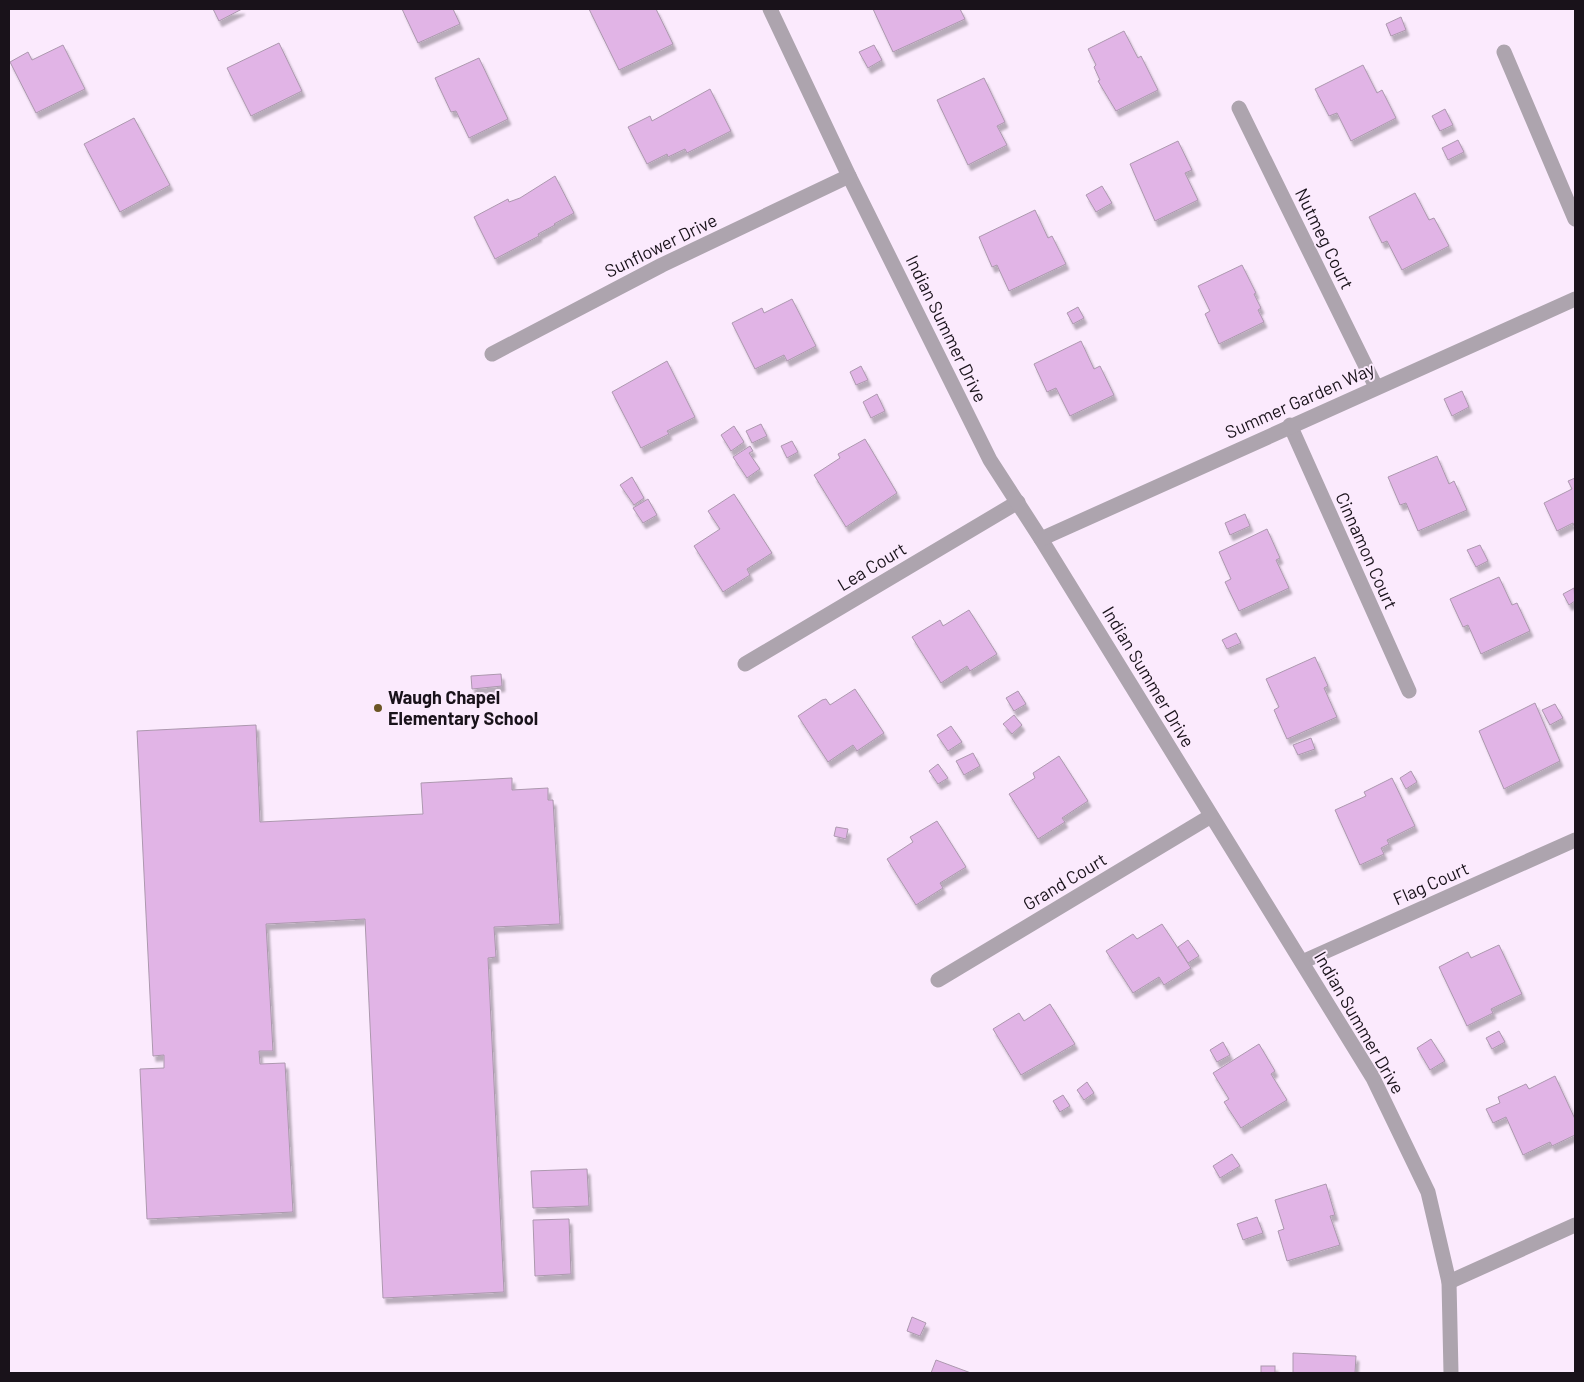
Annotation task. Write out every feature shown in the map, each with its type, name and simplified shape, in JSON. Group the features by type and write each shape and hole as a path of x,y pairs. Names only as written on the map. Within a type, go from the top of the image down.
{"street":[{"name":"Indian Summer Drive","path":"770,9 849,176 990,460 1041,539 1372,1078 1428,1192 1449,1282 1451,1373"},
{"path":"1504,52 1575,219"},
{"name":"Nutmeg Court","path":"1239,108 1376,387"},
{"name":"Sunflower Drive","path":"492,354 662,265 849,176"},
{"name":"Summer Garden Way","path":"1041,539 1290,425 1575,299"},
{"name":"Cinnamon Court","path":"1290,425 1409,691"},
{"name":"Lea Court","path":"745,664 1018,502"},
{"name":"Grand Court","path":"938,980 1210,816"},
{"name":"Flag Court","path":"1302,962 1575,840"},
{"path":"1449,1282 1575,1225"}],"building":[{"path":"213,9 242,9 219,21"},
{"path":"402,9 453,9 460,24 418,43"},
{"path":"589,9 656,9 673,44 619,70"},
{"path":"873,9 960,9 965,19 893,52"},
{"path":"1401,17 1406,30 1391,36 1386,24"},
{"path":"1124,31 1138,58 1141,56 1158,90 1116,111 1098,81 1100,80 1094,67 1096,65 1088,49"},
{"path":"279,43 302,91 251,116 227,68"},
{"path":"63,45 85,89 36,113 10,62 28,52 32,60"},
{"path":"874,45 882,60 868,68 859,52"},
{"path":"479,58 508,119 469,138 456,111 451,112 435,78"},
{"path":"1363,65 1377,93 1382,90 1396,118 1351,141 1337,113 1329,116 1315,89"},
{"path":"984,78 1005,122 997,126 1007,145 968,165 937,100"},
{"path":"710,89 731,131 687,153 685,149 668,157 667,154 647,164 628,127 650,116 652,121"},
{"path":"1445,109 1453,125 1440,131 1432,116"},
{"path":"134,118 170,185 120,212 84,144"},
{"path":"1458,140 1464,152 1448,160 1442,148"},
{"path":"1178,141 1192,170 1185,173 1198,200 1155,221 1130,164"},
{"path":"555,176 574,213 538,234 539,236 495,259 474,217 508,199 509,202 520,198"},
{"path":"1102,186 1112,203 1096,212 1086,195"},
{"path":"1415,193 1429,220 1434,218 1449,246 1402,270 1387,241 1382,243 1369,217"},
{"path":"1035,210 1048,238 1052,236 1066,264 1009,291 997,265 992,267 979,237"},
{"path":"1242,265 1256,293 1254,294 1261,308 1258,310 1264,322 1219,344 1205,314 1210,311 1198,286"},
{"path":"792,299 816,346 787,361 784,355 755,369 732,323 762,308 764,313"},
{"path":"1078,307 1084,318 1073,324 1067,313"},
{"path":"1081,341 1094,369 1100,366 1114,395 1070,416 1056,388 1047,392 1034,364"},
{"path":"667,361 695,417 667,431 669,434 641,448 612,392"},
{"path":"861,366 868,380 856,385 850,372"},
{"path":"1462,391 1469,407 1452,416 1444,399"},
{"path":"877,394 885,411 871,418 863,402"},
{"path":"761,424 767,436 752,443 746,431"},
{"path":"734,426 744,442 731,451 721,435"},
{"path":"865,439 897,493 846,527 814,475 840,458 838,454"},
{"path":"792,441 798,452 787,458 781,446"},
{"path":"750,446 753,451 749,453 760,469 747,478 733,457"},
{"path":"1437,456 1449,484 1454,481 1467,510 1418,531 1406,503 1400,505 1388,477"},
{"path":"632,477 644,498 634,505 620,485"},
{"path":"1575,478 1575,528 1573,523 1557,531 1544,503 1572,489 1568,481"},
{"path":"734,494 772,553 747,569 750,575 723,592 694,546 720,529 708,511"},
{"path":"648,499 657,515 643,523 633,508"},
{"path":"1245,514 1250,526 1230,535 1225,523"},
{"path":"1267,529 1280,558 1276,560 1289,588 1239,611 1225,582 1231,579 1219,552"},
{"path":"1480,545 1488,561 1476,567 1467,550"},
{"path":"1499,577 1512,605 1517,603 1530,631 1481,654 1468,625 1463,627 1450,599"},
{"path":"1574,588 1575,601 1569,605 1563,594"},
{"path":"969,610 997,654 970,671 967,666 941,683 912,637 940,620 943,626"},
{"path":"1236,633 1241,643 1227,649 1222,640"},
{"path":"1315,657 1328,686 1324,688 1337,717 1287,739 1274,710 1279,707 1266,679"},
{"path":"501,674 502,686 472,689 471,676"},
{"path":"855,689 884,733 857,751 853,745 828,762 798,716 822,700 826,699 830,705"},
{"path":"1018,691 1026,704 1014,711 1006,698"},
{"path":"1535,703 1560,761 1504,789 1479,731"},
{"path":"1555,704 1563,718 1550,725 1542,710"},
{"path":"1014,715 1022,725 1012,734 1003,724"},
{"path":"256,725 260,822 423,814 421,783 512,778 512,790 548,788 548,800 553,800 560,924 494,927 496,957 488,958 504,1292 383,1298 365,919 266,924 273,1051 259,1051 260,1064 285,1063 293,1212 147,1219 140,1069 164,1068 164,1055 153,1056 137,731"},
{"path":"951,726 962,742 948,751 937,735"},
{"path":"1311,738 1315,749 1298,755 1293,745"},
{"path":"973,753 980,766 964,775 956,761"},
{"path":"1059,756 1088,801 1062,818 1065,822 1038,839 1009,794 1035,778 1033,773"},
{"path":"938,764 948,778 938,784 929,771"},
{"path":"1411,771 1417,782 1406,789 1400,778"},
{"path":"1392,778 1415,826 1387,840 1389,844 1381,848 1384,854 1360,865 1335,810 1366,796 1364,792"},
{"path":"937,821 966,867 940,883 943,888 916,905 887,859 913,842 910,837"},
{"path":"836,827 848,829 846,839 834,836"},
{"path":"1162,924 1191,968 1164,985 1159,977 1133,993 1106,951 1133,934 1137,939"},
{"path":"1188,940 1199,956 1188,963 1178,947"},
{"path":"1499,945 1522,994 1491,1009 1493,1013 1467,1026 1439,967 1468,952 1471,958"},
{"path":"1050,1004 1075,1044 1021,1075 993,1029 1019,1013 1024,1021"},
{"path":"1499,1031 1505,1042 1492,1049 1486,1038"},
{"path":"1431,1039 1445,1061 1430,1070 1417,1048"},
{"path":"1223,1042 1230,1055 1217,1062 1210,1050"},
{"path":"1259,1044 1275,1071 1271,1074 1287,1100 1241,1128 1224,1102 1229,1099 1213,1073"},
{"path":"1555,1076 1575,1119 1575,1135 1552,1146 1550,1142 1523,1155 1506,1117 1493,1123 1486,1109 1500,1103 1498,1097 1526,1084 1529,1089"},
{"path":"1087,1082 1094,1093 1084,1100 1077,1090"},
{"path":"1063,1095 1070,1106 1060,1112 1053,1101"},
{"path":"1232,1154 1240,1166 1220,1178 1213,1166"},
{"path":"587,1169 589,1206 533,1208 531,1171"},
{"path":"1326,1184 1335,1215 1330,1216 1340,1245 1287,1261 1278,1231 1284,1229 1275,1200"},
{"path":"1257,1217 1263,1233 1243,1240 1237,1224"},
{"path":"569,1219 571,1274 535,1276 533,1220"},
{"path":"912,1317 926,1323 920,1336 907,1331"},
{"path":"1293,1353 1356,1356 1355,1373 1293,1373"},
{"path":"936,1360 971,1373 931,1373"},
{"path":"1261,1366 1275,1366 1275,1373 1261,1373"}],"place":[{"name":"Waugh Chapel Elementary School","path":"378,708"}]}
